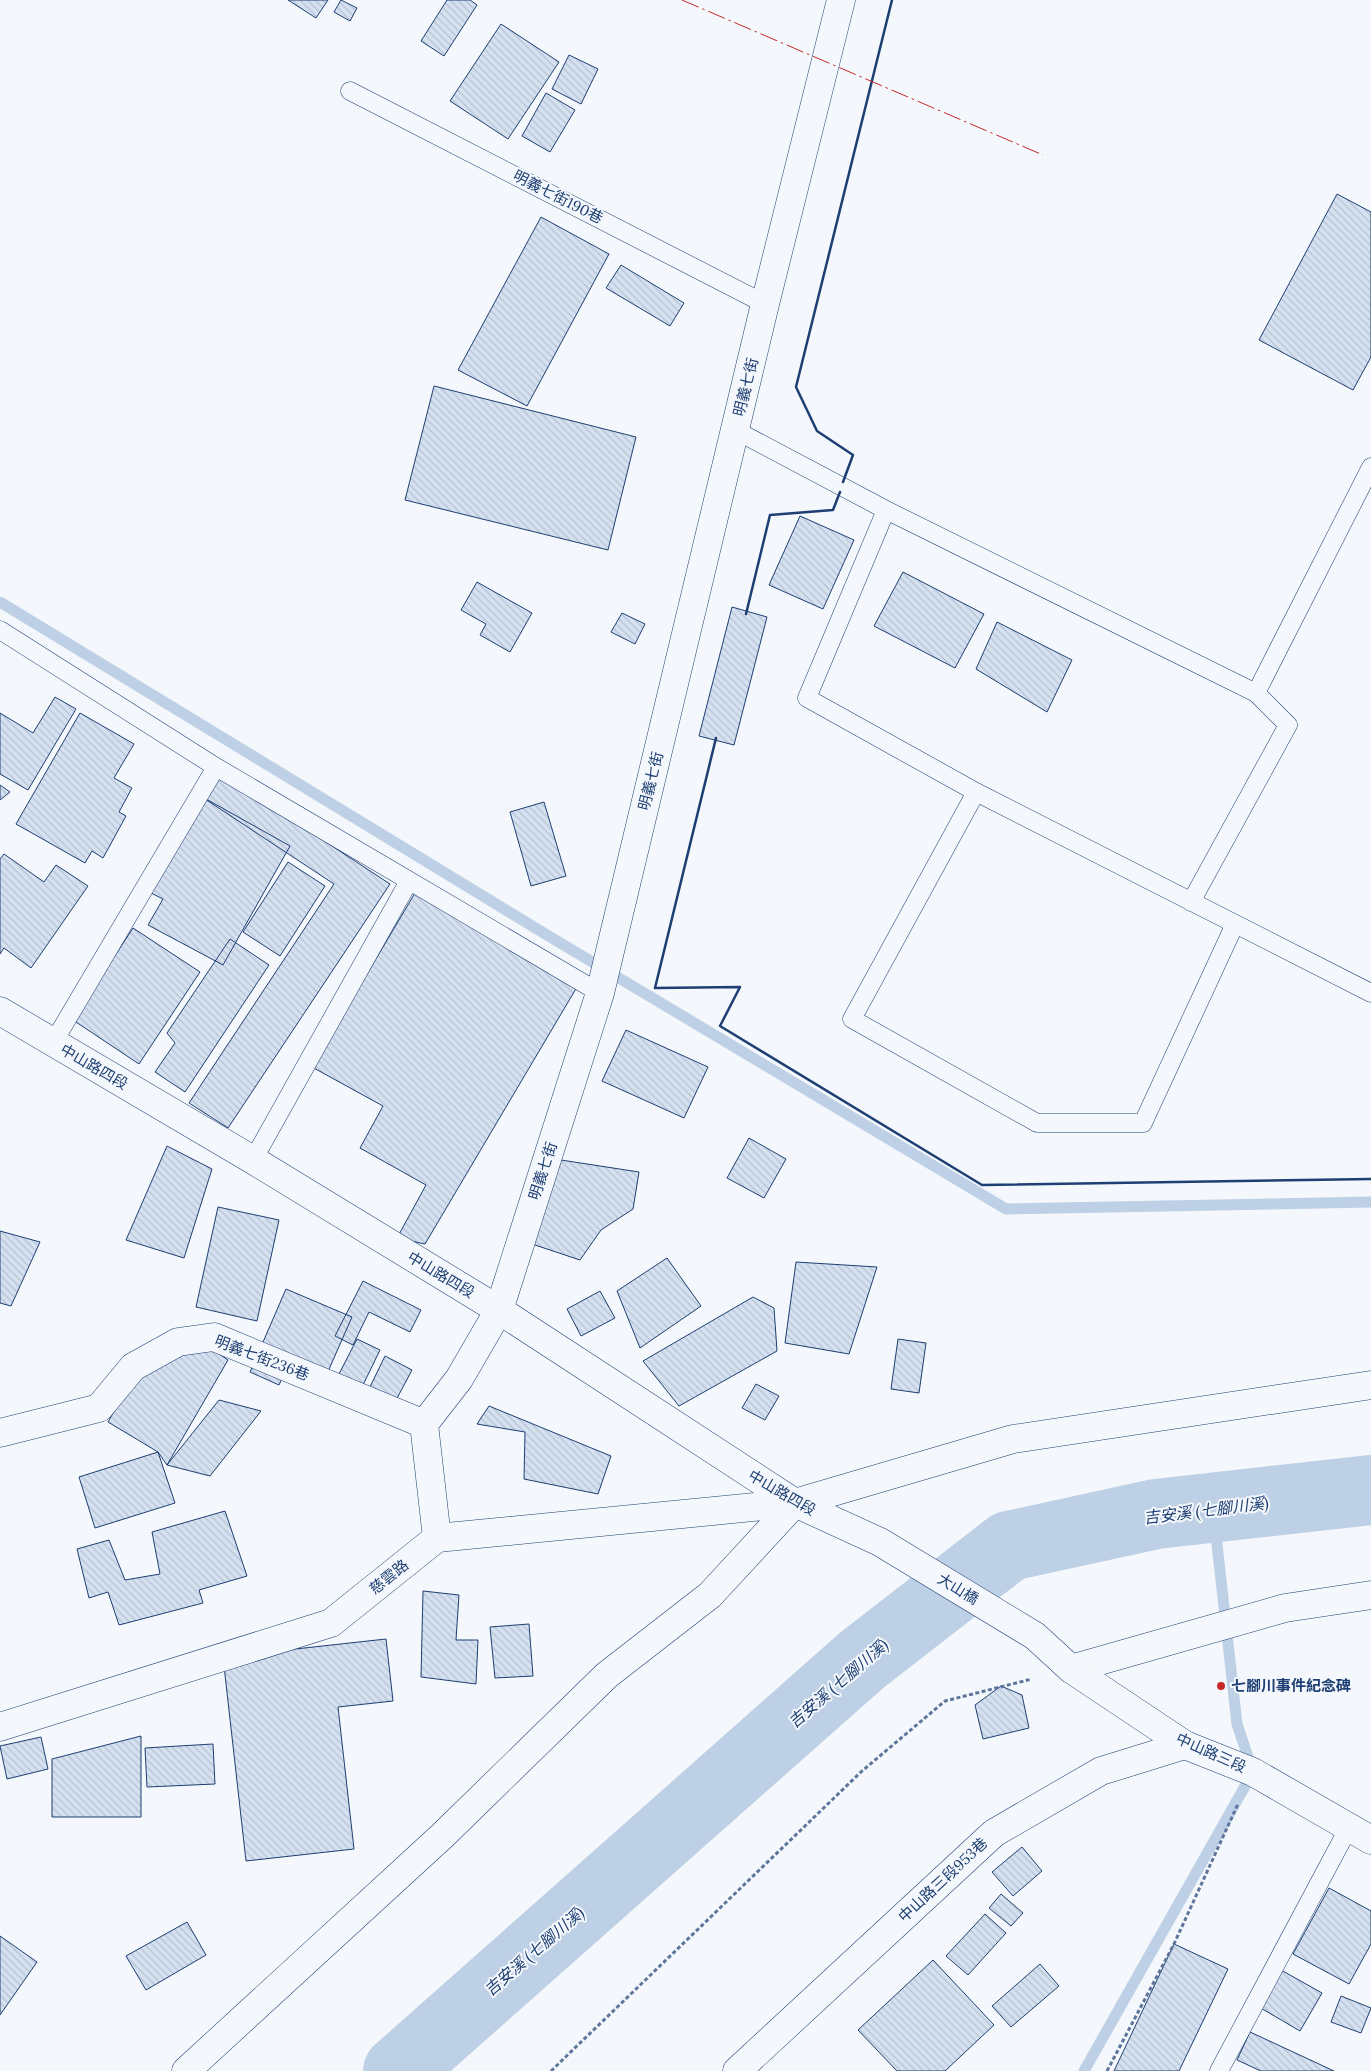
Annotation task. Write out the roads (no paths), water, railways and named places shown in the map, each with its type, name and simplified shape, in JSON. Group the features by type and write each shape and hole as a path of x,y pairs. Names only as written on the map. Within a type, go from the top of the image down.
{"street":[{"name":"明義七街","path":"424,1424 459,1379 499,1310 600,991 841,0"},
{"name":"中山路四段","path":"0,1011 253,1160 499,1310 795,1504 880,1542"},
{"name":"明義七街236巷","path":"0,1433 99,1408 134,1367 178,1342 214,1337 424,1424"},
{"path":"424,1424 437,1538 795,1504 1013,1439 1371,1385"},
{"path":"186,2071 442,1836 607,1675 710,1595 795,1504"},
{"name":"慈雲路","path":"0,1727 331,1623 437,1538"},
{"name":"大山橋","path":"880,1542 1035,1636"},
{"path":"1071,1669 1286,1608 1371,1596"},
{"name":"中山路三段","path":"1035,1636 1071,1669 1185,1745 1253,1772 1360,1833"},
{"name":"中山路三段953巷","path":"737,2071 994,1833 1101,1771 1185,1745"}],"lane":[{"name":"明義七街190巷","path":"350,91 766,304"},
{"path":"735,430 886,510 1256,693 1288,726 1191,902"},
{"path":"1256,693 1371,467"},
{"path":"886,510 807,698 976,792 1371,993"},
{"path":"0,630 216,767 600,991"},
{"path":"53,1042 216,767"},
{"path":"976,792 852,1018 1036,1123 1143,1123 1236,924"},
{"path":"253,1160 409,881"},
{"path":"1219,2071 1360,1833"}],"waterway":[{"path":"0,602 547,935 1006,1209 1371,1202"},
{"name":"吉安溪 (七腳川溪)","path":"398,2071 862,1660 1009,1546 1156,1514 1371,1490"},
{"path":"1084,2071 1253,1772 1237,1724 1213,1508"}],"place":[{"name":"七腳川事件紀念碑","path":"1221,1686"}]}
